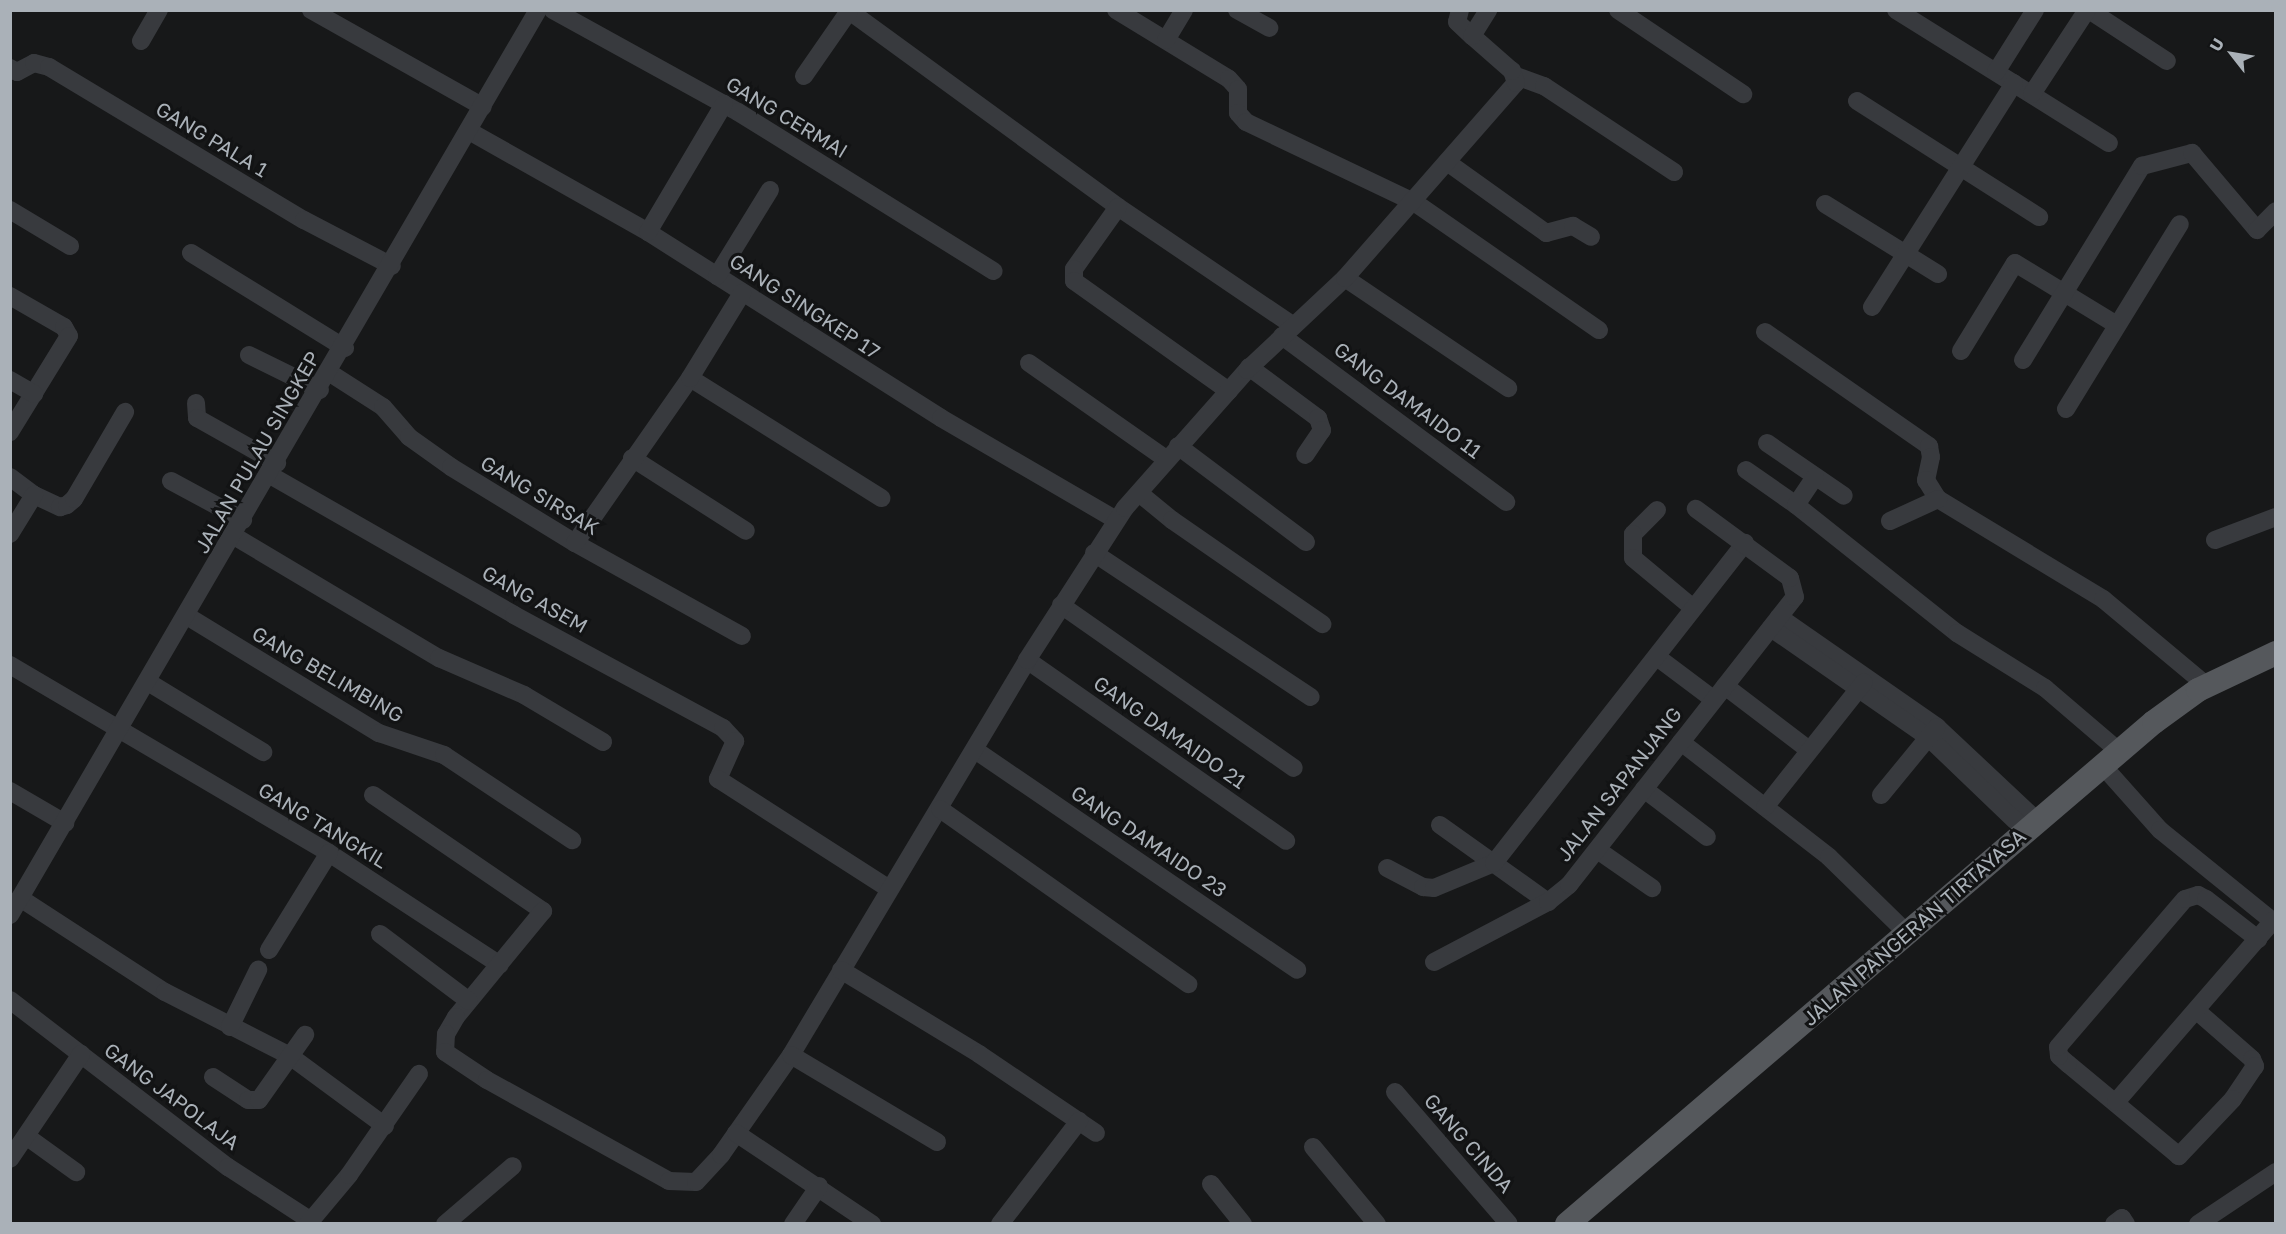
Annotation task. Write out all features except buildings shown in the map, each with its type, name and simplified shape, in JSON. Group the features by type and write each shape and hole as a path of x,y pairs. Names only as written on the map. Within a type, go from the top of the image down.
{"main road":[{"name":"JALAN PANGERAN TIRTAYASA","path":"1567,1224 2111,759 2206,685 2276,653"}],"street":[{"path":"141,41 159,10"},
{"path":"310,10 483,107"},
{"name":"JALAN PULAU SINGKEP","path":"13,908 345,348 538,10"},
{"name":"GANG CERMAI","path":"553,10 724,104 993,271"},
{"path":"1116,10 1235,84 1238,113 1246,122 1414,202 1599,330"},
{"path":"1166,40 1184,10"},
{"path":"1237,10 1269,28"},
{"path":"1460,10 1457,22 1472,36 1674,172"},
{"path":"1472,36 1488,10"},
{"path":"1618,10 1743,94"},
{"path":"1896,10 2109,143"},
{"path":"1996,72 2035,10"},
{"path":"2032,94 2088,10 2167,62"},
{"path":"804,76 848,11"},
{"name":"GANG DAMAIDO 11","path":"848,11 1287,330 1506,502"},
{"name":"GANG PALA 1","path":"13,75 34,63 49,67 304,220 392,266"},
{"path":"373,795 543,911 469,1001 446,1034 445,1052 450,1057 669,1181 696,1182 736,1133 791,1054 888,888 940,809 1027,660 1116,520 1172,453 1250,367 1287,330 1345,279 1516,83 1532,76"},
{"path":"1872,307 2014,83"},
{"path":"1857,101 1959,169 2039,217"},
{"path":"648,232 724,104"},
{"name":"GANG SINGKEP 17","path":"470,132 648,232 941,418 1116,520"},
{"path":"2023,360 2142,166 2192,153 2257,230 2276,211"},
{"path":"1447,162 1545,232 1572,226 1591,237"},
{"path":"717,276 770,190"},
{"path":"1825,204 1938,274"},
{"path":"1118,207 1074,269 1074,281 1229,391"},
{"path":"10,210 70,246"},
{"path":"2066,409 2180,224"},
{"path":"191,253 345,348"},
{"path":"1961,351 2014,263 2117,325"},
{"path":"1345,279 1508,388"},
{"path":"575,543 632,458 690,378 742,293"},
{"path":"10,296 67,332 63,349 10,432"},
{"path":"1765,332 1929,446 1931,457 1926,480 1938,499 2103,599 2206,685"},
{"path":"249,355 320,390"},
{"path":"1029,363 1172,453 1306,542"},
{"path":"1250,367 1310,410 1322,424 1322,430 1305,454"},
{"name":"GANG SIRSAK","path":"330,373 383,407 409,437 451,467 575,543 742,636"},
{"path":"690,378 881,498"},
{"path":"10,380 34,394"},
{"path":"196,403 197,418 273,469"},
{"path":"10,477 34,495 60,507 74,499 125,412"},
{"path":"1767,443 1844,496"},
{"path":"632,458 746,531"},
{"name":"GANG ASEM","path":"273,469 514,615 723,728 735,741 718,779 888,888"},
{"path":"1746,470 1796,505 1957,633 2045,688 2111,759 2160,830 2274,922 2116,1102"},
{"path":"1796,505 1815,477"},
{"path":"171,481 243,520"},
{"path":"1139,493 1172,520 1322,624"},
{"path":"10,534 34,495"},
{"path":"1890,521 1938,499"},
{"path":"1387,868 1423,887 1434,888 1494,863 1745,543 1696,508"},
{"path":"1657,510 1633,534 1634,558 1693,608"},
{"path":"2215,540 2276,517"},
{"path":"234,536 433,655 524,695 603,742"},
{"name":"JALAN SAPANJANG","path":"1434,962 1548,902 1599,851 1644,789 1795,597 1790,578 1745,543"},
{"path":"1094,553 1311,697"},
{"path":"1061,605 1294,768"},
{"name":"GANG BELIMBING","path":"187,616 379,733 444,755 572,840"},
{"path":"1775,622 1933,733 2031,826"},
{"path":"1657,657 1719,692 1809,750"},
{"name":"GANG DAMAIDO 21","path":"1027,660 1286,841"},
{"name":"GANG TANGKIL","path":"10,665 328,853 500,964"},
{"path":"148,682 263,752"},
{"path":"1765,807 1862,684"},
{"path":"1881,795 1933,733"},
{"path":"1681,742 1829,858 1907,933"},
{"name":"GANG DAMAIDO 23","path":"975,750 1297,970"},
{"path":"1644,789 1707,837"},
{"path":"10,790 63,826"},
{"path":"940,809 1188,984"},
{"path":"1440,825 1548,902"},
{"path":"1599,851 1652,888"},
{"path":"269,950 328,853"},
{"path":"2196,1011 2252,1059 2254,1073 2179,1156 2059,1056 2062,1039 2185,899 2198,895 2206,899 2258,939"},
{"path":"13,908 230,1027 290,1056 385,1126"},
{"path":"380,934 469,1001"},
{"path":"230,1027 258,970"},
{"path":"841,970 979,1054 1096,1133"},
{"name":"GANG JAPOLAJA","path":"10,1000 228,1167 309,1222"},
{"path":"213,1077 248,1100 259,1100 305,1035"},
{"path":"10,1159 81,1054"},
{"path":"791,1054 937,1142"},
{"path":"309,1222 385,1126 419,1074"},
{"name":"GANG CINDA","path":"1395,1092 1509,1224"},
{"path":"1000,1224 1079,1121"},
{"path":"736,1133 819,1186 872,1224"},
{"path":"26,1136 76,1172"},
{"path":"1313,1147 1377,1224"},
{"path":"445,1224 513,1166"},
{"path":"2198,1224 2276,1172"},
{"path":"1211,1185 1243,1224"},
{"path":"793,1224 819,1186"},
{"path":"2114,1224 2122,1218 2126,1224"}]}
